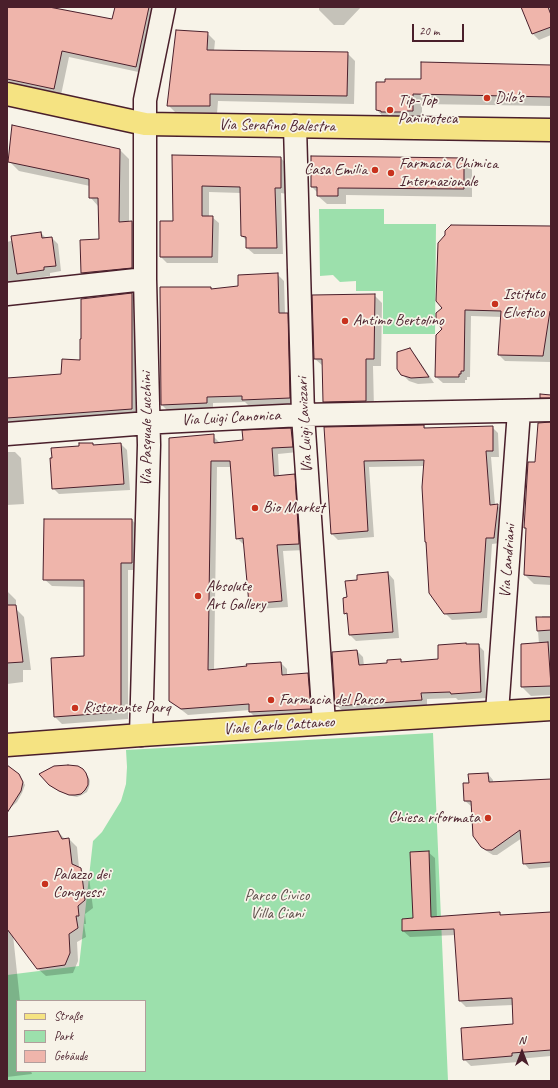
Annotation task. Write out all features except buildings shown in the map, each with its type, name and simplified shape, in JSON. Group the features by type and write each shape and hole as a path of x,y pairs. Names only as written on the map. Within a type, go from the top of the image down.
{"main road":[{"name":"Via Serafino Balestra","path":"7,94 145,124 551,130"},
{"name":"Viale Carlo Cattaneo","path":"7,745 551,709"}],"street":[{"name":"Via Pasquale Lucchini","path":"141,735 149,423 145,279 145,100 164,7"},
{"name":"Via Luigi Lavizzari","path":"295,126 303,415 324,723"},
{"path":"7,294 145,279"},
{"name":"Via Landriani","path":"497,712 519,410"},
{"name":"Via Luigi Canonica","path":"7,434 149,423 303,415 551,410"}],"green space":[{"path":"319,209 384,209 384,224 436,224 435,334 383,334 383,291 356,291 356,281 340,282 333,275 320,276"},
{"name":"Parco Civico Villa Ciani","path":"433,733 448,1081 7,1081 7,975 79,966 93,841 102,832 121,801 126,784 126,750"}],"place":[{"name":"Dilo's","path":"487,98"},
{"name":"Tip-Top Paninoteca","path":"390,110"},
{"name":"Casa Emilia","path":"375,170"},
{"name":"Farmacia Chimica Internazionale","path":"391,173"},
{"name":"Istituto Elvetico","path":"495,304"},
{"name":"Antimo Bertolino","path":"345,321"},
{"name":"Bio Market","path":"255,508"},
{"name":"Absolute Art Gallery","path":"198,596"},
{"name":"Farmacia del Parco","path":"271,700"},
{"name":"Ristorante Parq","path":"75,708"},
{"name":"Chiesa riformata","path":"488,818"},
{"name":"Palazzo dei Congressi","path":"45,884"}]}
